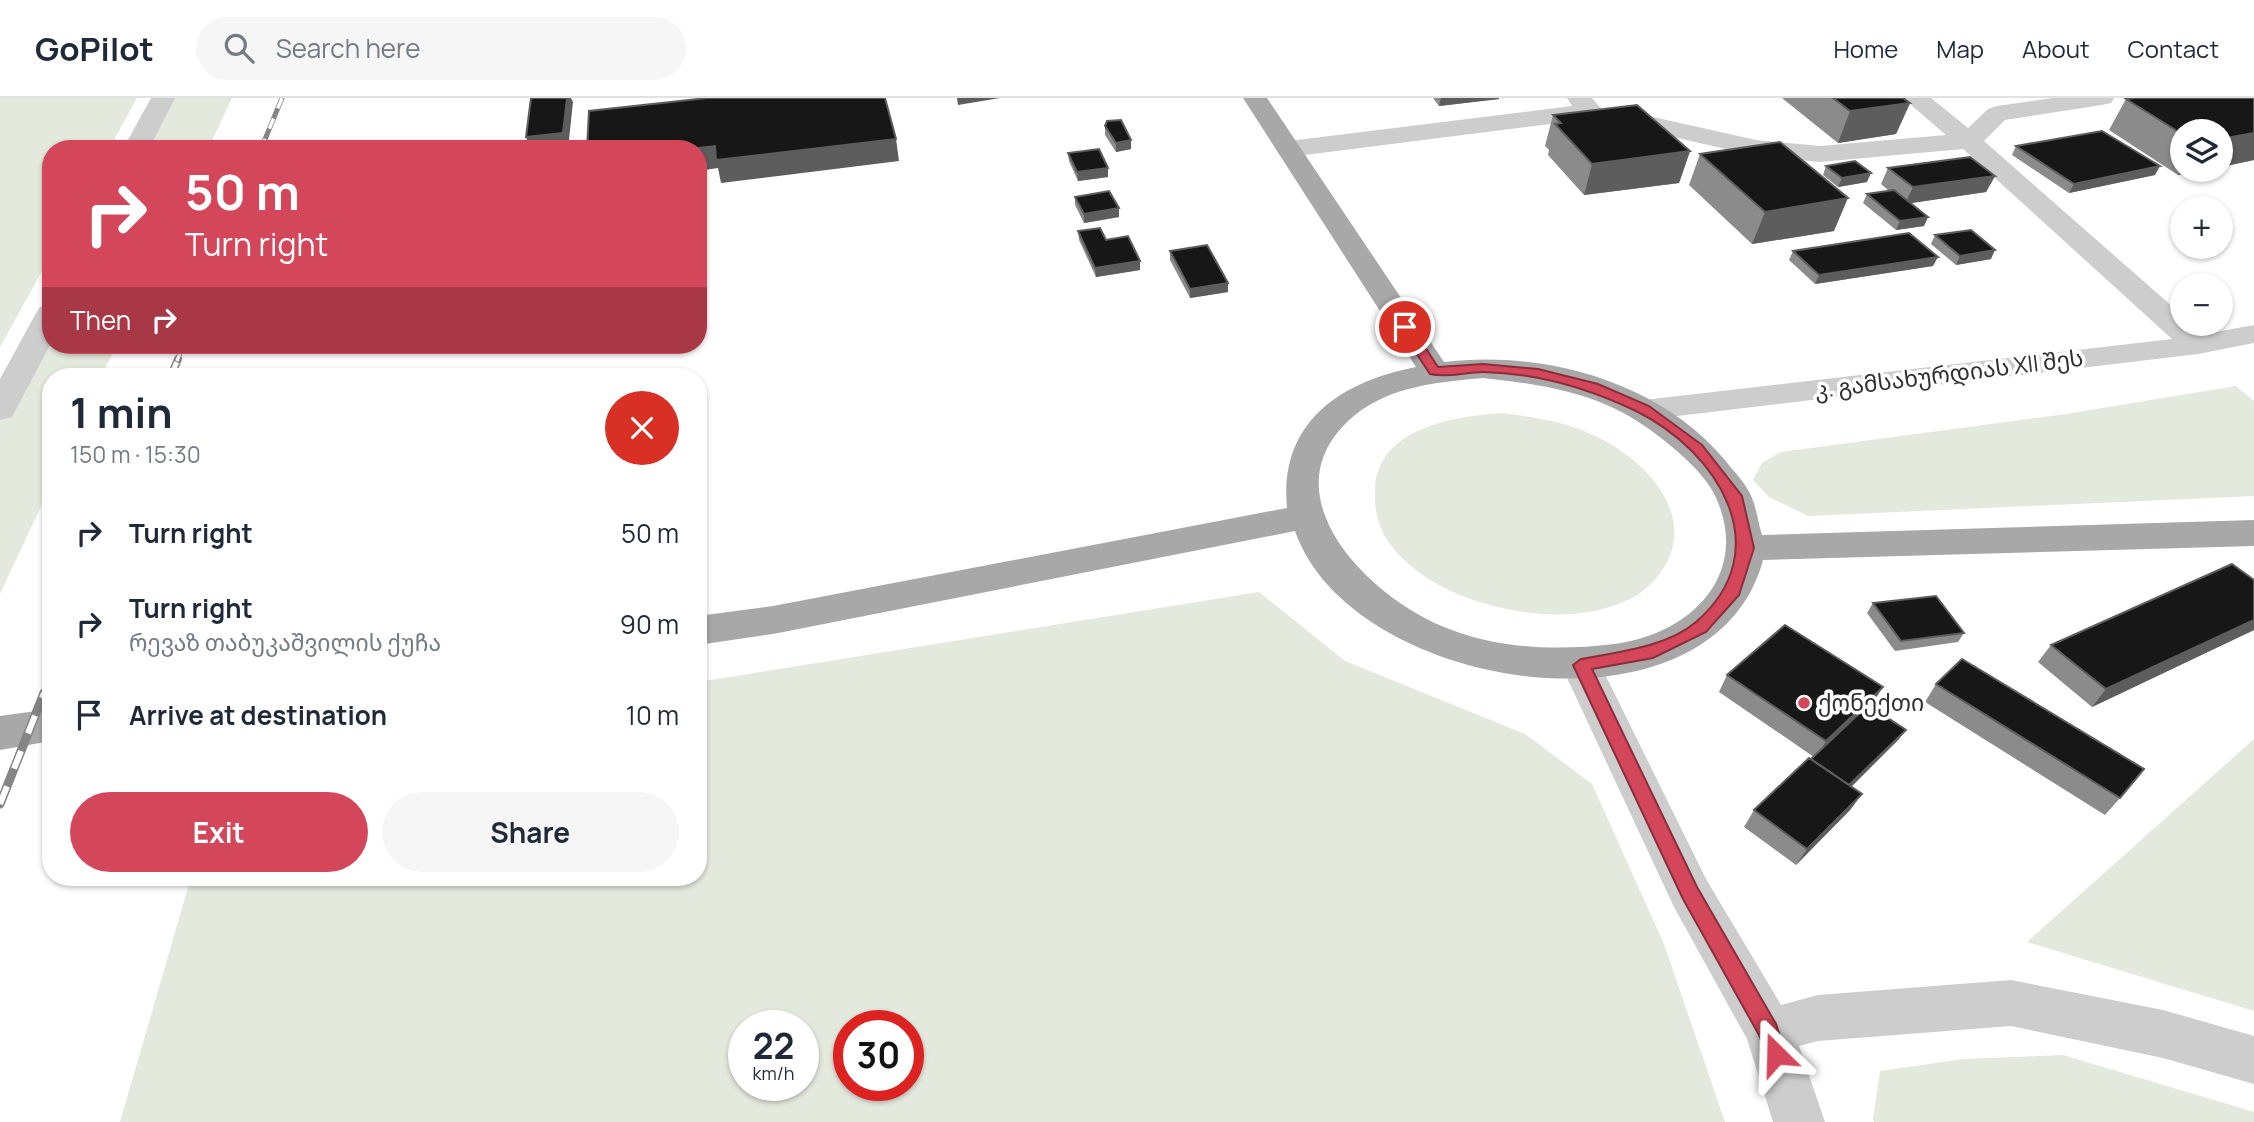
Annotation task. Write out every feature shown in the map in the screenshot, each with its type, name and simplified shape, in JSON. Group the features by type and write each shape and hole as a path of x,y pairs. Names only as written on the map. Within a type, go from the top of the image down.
{"main road":[{"path":"1255,98 1435,372"},
{"path":"1483,368 1538,373 1593,387 1644,410 1697,448 1734,496 1746,548 1734,591 1700,627 1648,654 1581,665 1506,660 1434,639 1372,604 1363,596 1328,562 1305,517 1302,475 1315,438 1343,408 1382,386 1435,372 1483,368"},
{"path":"707,630 773,620 1305,517"},
{"path":"1746,548 2254,533"},
{"path":"0,733 42,726"}],"street":[{"path":"141,140 163,98"},
{"path":"1915,98 1969,141 2198,345"},
{"path":"1289,149 1585,105 1756,148 1820,154 1969,141 1997,114 2102,98"},
{"path":"0,410 42,330"},
{"name":"კ. გამსახურდიას XII შეს","path":"1644,410 2198,345 2254,334"},
{"path":"1581,665 1690,893 1769,1031 1799,1122"},
{"path":"1769,1031 1818,1018 2011,1003 2163,1034 2254,1060"}],"shaded area":[{"path":"0,98 137,98 114,140 42,140 42,271 0,347"},
{"path":"163,98 232,98 212,140 141,140"},
{"path":"42,330 42,354 112,354 106,368 42,368 42,504 0,594 0,410"},
{"path":"2236,386 2254,401 2254,496 1808,516 1769,497 1753,480 1762,463 1781,452 2066,414"},
{"path":"1503,413 1559,423 1591,434 1627,455 1658,486 1674,523 1673,543 1666,564 1645,589 1634,597 1597,611 1530,613 1483,603 1453,592 1425,577 1390,544 1376,511 1375,489 1379,468 1390,451 1404,438 1442,422"},
{"path":"1259,592 1345,661 1525,734 1592,784 1664,944 1725,1122 120,1122 188,886 707,886 707,681"},
{"path":"2254,739 2254,1011 2027,942"},
{"path":"2063,1055 2254,1112 2254,1122 1874,1122 1880,1071 1963,1059"}],"building":[{"path":"531,98 567,98 563,133 526,137"},
{"path":"707,98 885,98 896,139 716,160 715,146 707,147 707,140 587,140 589,111"},
{"path":"1833,98 1903,98 1910,103 1850,111"},
{"path":"2254,98 2254,133 2233,137 2233,119 2170,119 2170,126 2126,99"},
{"path":"1637,105 1690,151 1592,164 1555,124 1561,123 1553,115"},
{"path":"1121,120 1131,140 1116,143 1105,126 1107,121"},
{"path":"2102,131 2160,166 2074,184 2016,146"},
{"path":"1780,142 1848,198 1765,212 1700,154"},
{"path":"1099,149 1108,168 1077,172 1068,153"},
{"path":"1970,157 1995,176 1913,187 1888,168"},
{"path":"1855,161 1871,173 1842,178 1826,166"},
{"path":"1894,190 1928,217 1900,221 1867,194"},
{"path":"1109,191 1119,208 1084,214 1075,197"},
{"path":"1100,228 1106,240 1128,236 1140,261 1095,268 1078,231"},
{"path":"1971,230 1995,250 1960,256 1935,235"},
{"path":"1909,233 1938,257 1819,275 1793,251"},
{"path":"1207,245 1228,283 1190,289 1170,251"},
{"path":"2232,564 2254,580 2254,620 2106,689 2051,645"},
{"path":"1936,596 1964,633 1901,641 1873,603"},
{"path":"1785,625 1883,687 1826,741 1727,675"},
{"path":"1962,659 2144,769 2120,798 1936,684"},
{"path":"1868,705 1906,730 1849,785 1811,759"},
{"path":"1809,758 1862,794 1807,849 1754,810"}],"railway":[{"path":"265,140 282,98"},
{"path":"177,361 180,354"},
{"path":"174,368 178,359"},
{"path":"0,804 42,698"}],"place":[{"name":"ქონექთი","path":"1804,703"}],"route":[{"path":"1405,327 1435,372 1483,368 1538,373 1593,387 1644,410 1697,448 1734,496 1746,548 1734,591 1700,627 1648,654 1581,665 1690,893 1769,1031 1776,1054"}]}
